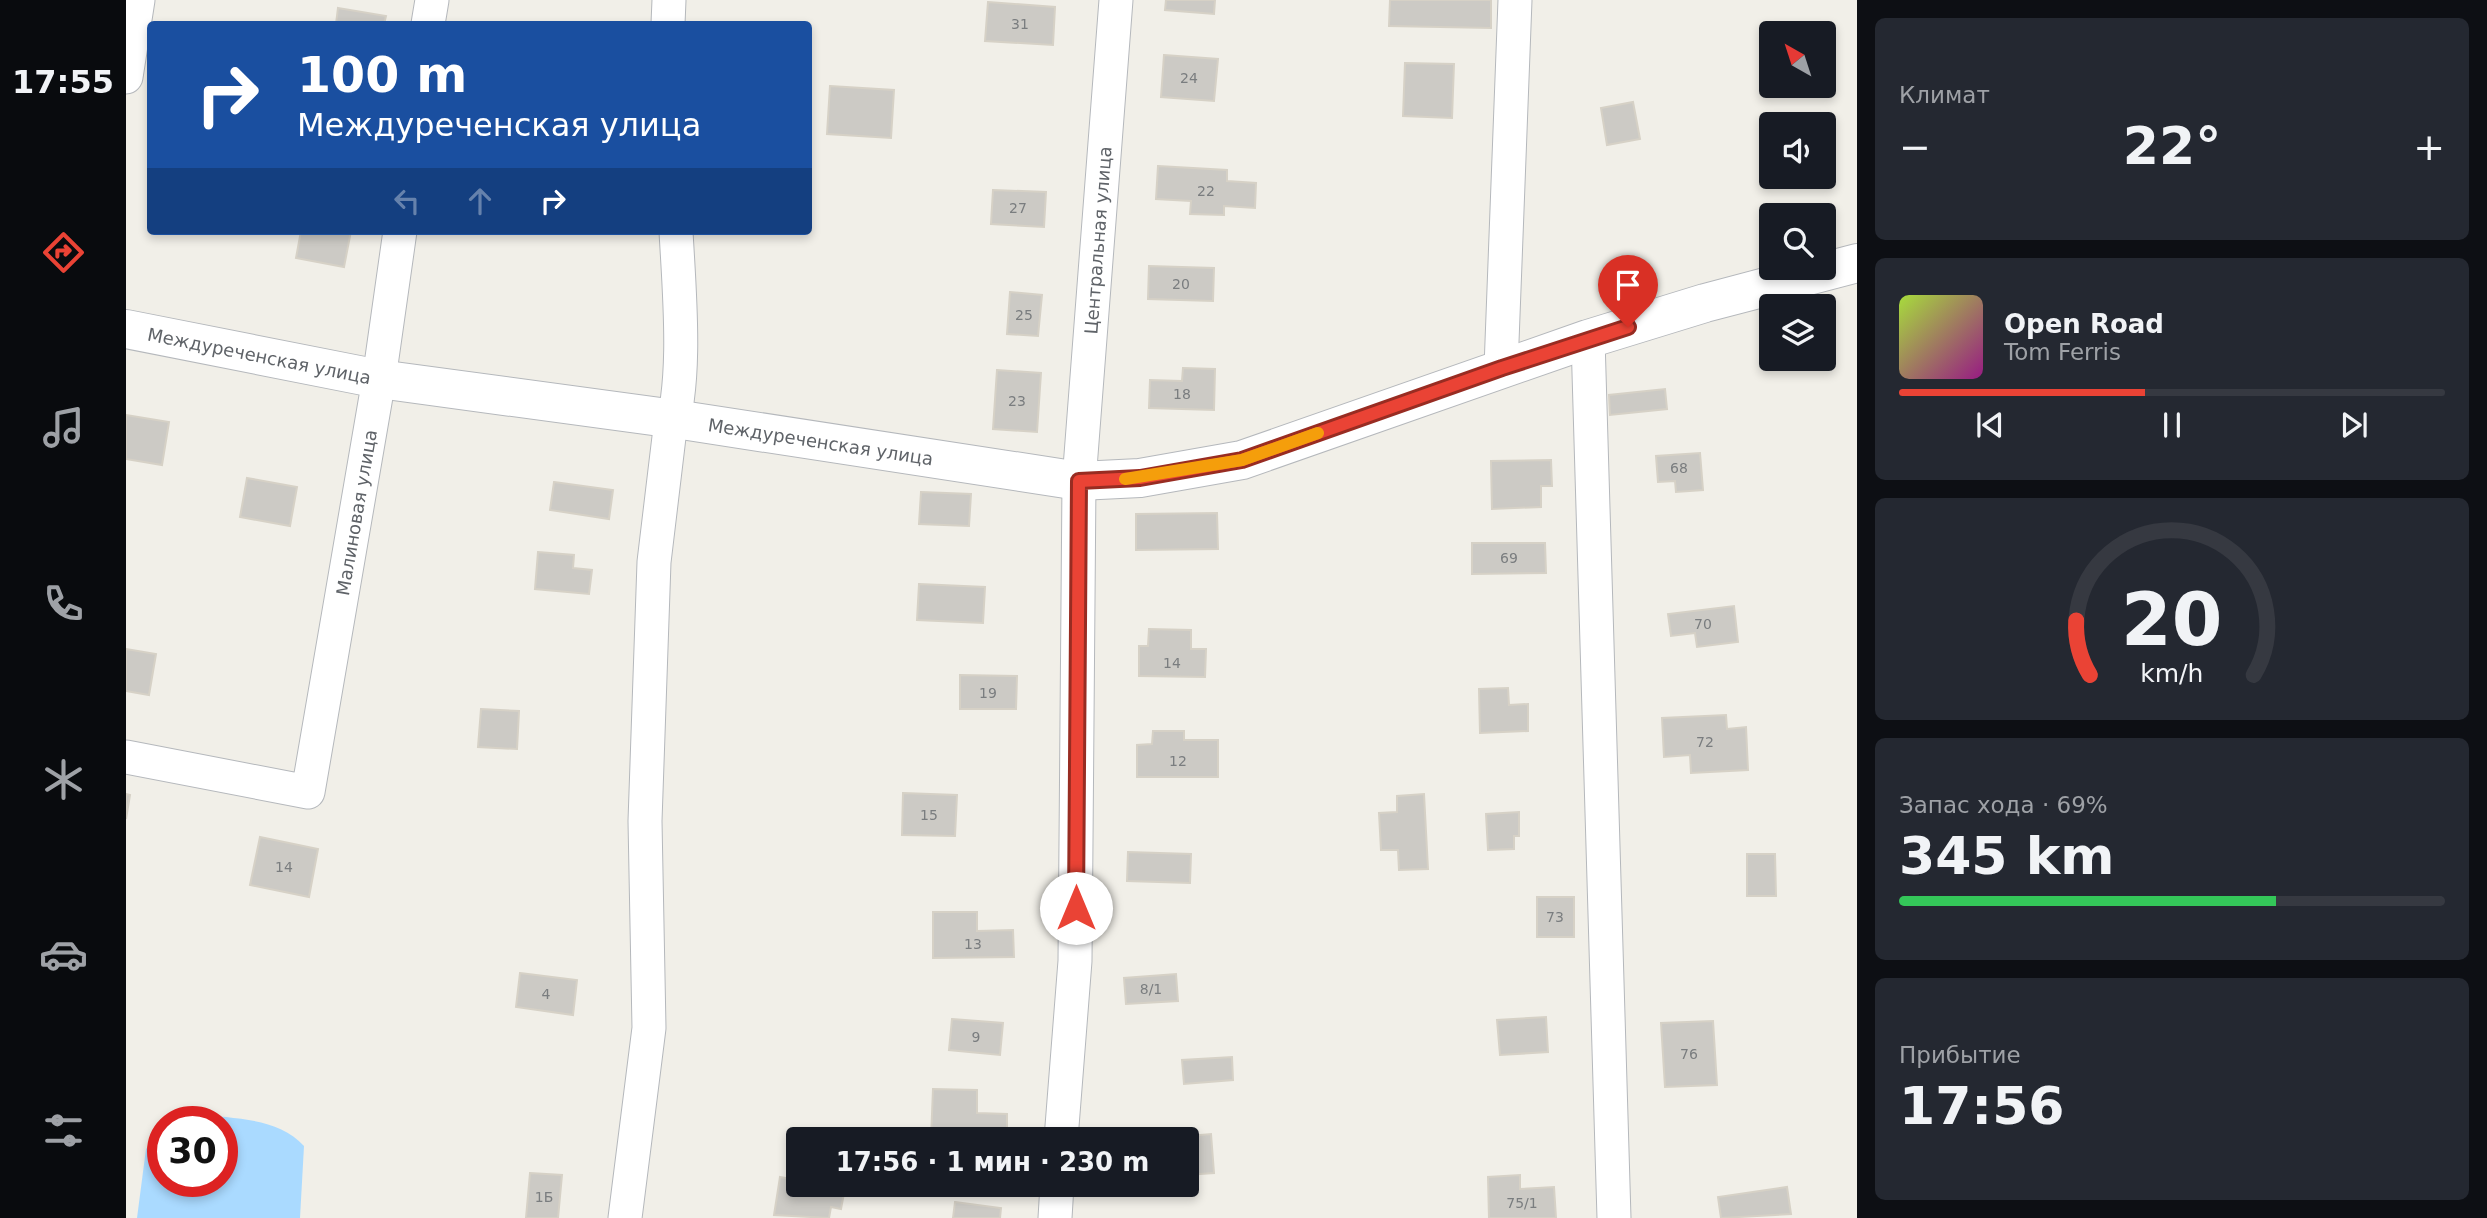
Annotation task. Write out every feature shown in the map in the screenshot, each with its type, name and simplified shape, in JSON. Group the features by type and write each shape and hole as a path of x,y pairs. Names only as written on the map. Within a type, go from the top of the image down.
{"street":[{"path":"126,77 138,0"},
{"path":"428,21 432,0"},
{"path":"668,21 669,0"},
{"name":"Центральная улица","path":"1062,1127 1075,961 1079,481 1116,0"},
{"path":"1502,368 1515,0"},
{"name":"Малиновая улица","path":"126,757 308,792 379,379 399,235"},
{"path":"625,1218 649,1028 645,821 654,562 668,437 675,419 681,316 676,235"},
{"name":"Междуреченская улица","path":"126,330 379,379 675,419 1079,481 1140,478 1242,460 1588,339 1705,303 1857,263"},
{"path":"1588,339 1614,1218"},
{"path":"1055,1218 1056,1197"}],"water":[{"path":"238,1119 281,1129 304,1146 300,1218 137,1218 146,1149 147,1197 238,1197"}],"building":[{"path":"1166,0 1215,0 1214,14 1165,10"},
{"path":"1390,0 1491,0 1491,28 1389,26"},
{"path":"988,2 1055,7 1053,45 985,41"},
{"path":"338,8 386,16 385,21 336,21"},
{"path":"1164,55 1218,59 1214,101 1161,97"},
{"path":"1405,63 1454,64 1452,118 1403,116"},
{"path":"830,86 894,90 891,138 827,134"},
{"path":"1633,102 1640,139 1607,145 1601,108"},
{"path":"1158,166 1227,170 1227,181 1256,183 1255,208 1224,206 1224,215 1190,214 1191,201 1156,199"},
{"path":"993,190 1046,192 1044,227 991,224"},
{"path":"300,235 350,235 344,267 296,258"},
{"path":"1149,266 1214,268 1213,301 1148,299"},
{"path":"1010,292 1042,295 1038,336 1007,334"},
{"path":"1183,368 1215,369 1214,410 1149,408 1150,380 1182,381"},
{"path":"997,370 1041,373 1037,432 993,429"},
{"path":"1665,389 1667,409 1610,415 1609,395"},
{"path":"126,415 169,422 162,465 126,459"},
{"path":"1700,453 1703,490 1676,492 1675,481 1658,482 1656,456"},
{"path":"1551,460 1552,486 1541,486 1541,507 1492,509 1491,461"},
{"path":"247,478 297,487 290,526 240,517"},
{"path":"554,482 613,490 609,519 550,510"},
{"path":"921,492 971,494 969,526 919,524"},
{"path":"1217,513 1218,549 1136,550 1136,514"},
{"path":"1472,543 1545,543 1546,573 1472,574"},
{"path":"538,552 574,555 573,568 592,570 589,594 535,589"},
{"path":"919,584 985,587 983,623 917,620"},
{"path":"1734,606 1738,642 1697,647 1695,633 1671,636 1668,614"},
{"path":"1149,629 1191,630 1191,649 1206,649 1205,677 1139,676 1139,646 1148,646"},
{"path":"126,649 156,654 149,695 126,691"},
{"path":"960,675 1017,676 1016,709 960,709"},
{"path":"1508,688 1509,705 1528,704 1528,731 1480,733 1479,689"},
{"path":"481,709 519,711 517,749 478,747"},
{"path":"1726,715 1727,729 1746,727 1748,770 1691,773 1690,755 1664,757 1662,718"},
{"path":"1153,731 1184,731 1184,740 1218,740 1218,777 1137,777 1137,745 1152,744"},
{"path":"903,793 957,795 955,836 902,835"},
{"path":"126,794 130,795 126,819"},
{"path":"1424,794 1428,869 1399,870 1398,850 1381,850 1379,813 1397,812 1397,796"},
{"path":"1519,812 1519,836 1514,836 1514,849 1488,850 1486,814"},
{"path":"260,837 318,849 309,897 250,885"},
{"path":"1128,852 1191,854 1190,883 1127,881"},
{"path":"1747,854 1775,854 1776,896 1747,896"},
{"path":"1537,897 1574,897 1574,937 1537,937"},
{"path":"933,912 977,912 977,931 1013,930 1014,957 933,958"},
{"path":"520,973 577,980 573,1015 516,1007"},
{"path":"1176,974 1178,1001 1126,1004 1124,978"},
{"path":"1546,1017 1548,1052 1500,1055 1497,1020"},
{"path":"952,1019 1003,1023 1000,1055 949,1050"},
{"path":"1713,1021 1717,1085 1665,1087 1661,1023"},
{"path":"1232,1057 1233,1080 1184,1084 1182,1060"},
{"path":"933,1089 977,1090 977,1113 1007,1114 1007,1127 931,1127"},
{"path":"1211,1134 1214,1173 1199,1174 1199,1135"},
{"path":"530,1173 562,1175 558,1218 526,1218"},
{"path":"1520,1175 1520,1189 1554,1187 1556,1218 1489,1218 1488,1177"},
{"path":"780,1177 786,1178 786,1197 843,1197 841,1209 831,1207 829,1218 774,1215"},
{"path":"1787,1187 1791,1214 1721,1218 1718,1197"},
{"path":"955,1202 1001,1208 1000,1218 953,1218"}],"slow traffic":[{"path":"1125,479 1242,460 1318,433"}],"route":[{"path":"1076,908 1079,481 1140,478 1242,460 1502,368 1628,327"}]}
